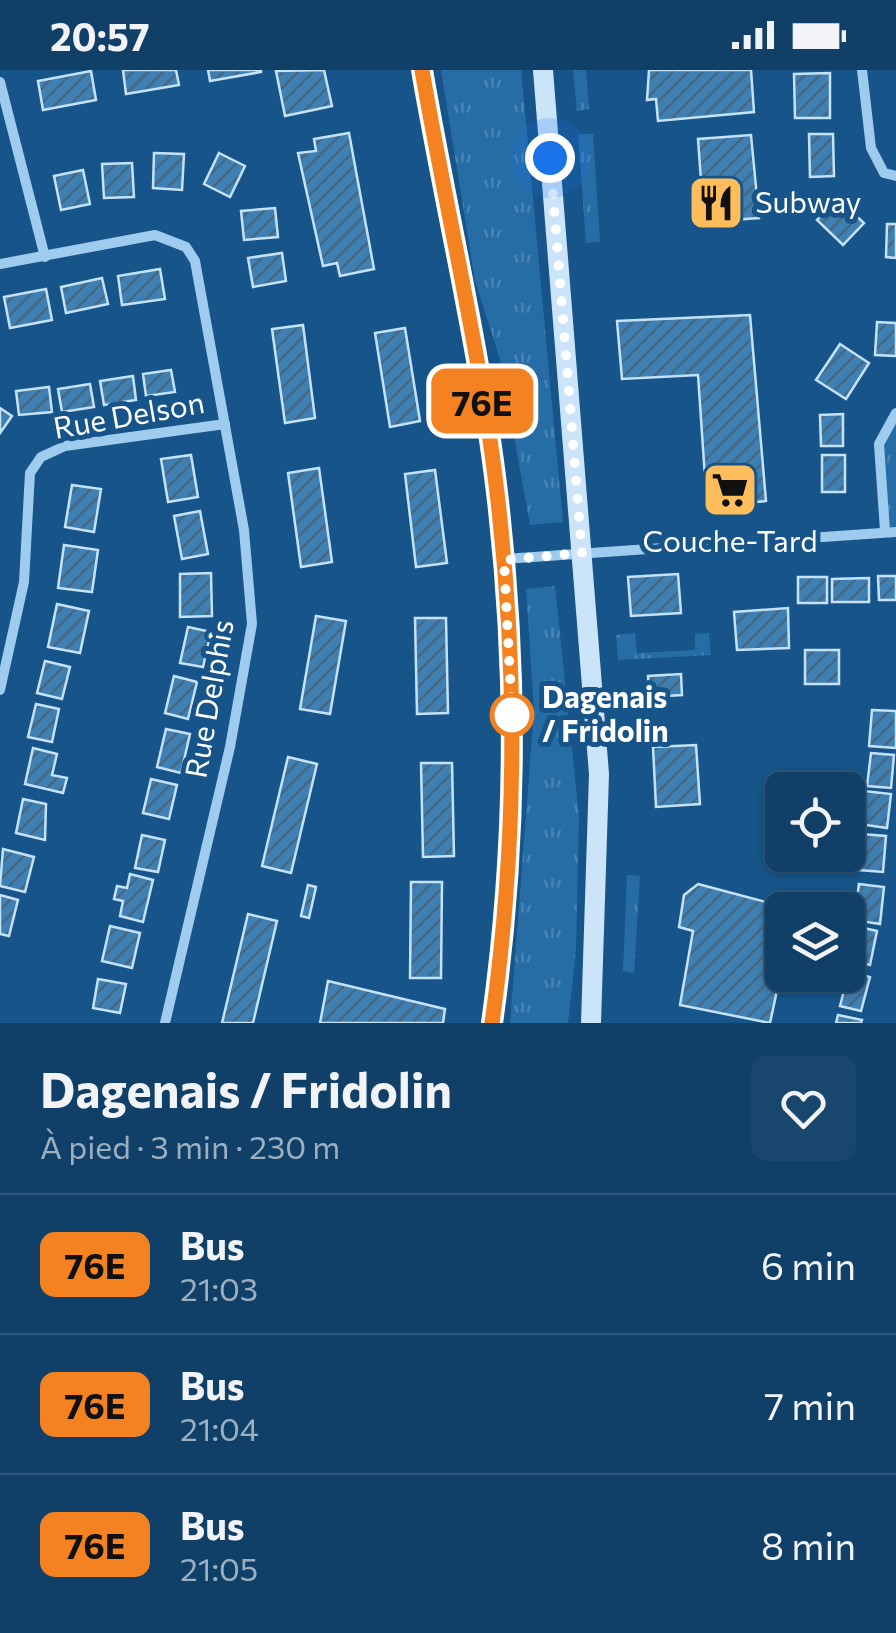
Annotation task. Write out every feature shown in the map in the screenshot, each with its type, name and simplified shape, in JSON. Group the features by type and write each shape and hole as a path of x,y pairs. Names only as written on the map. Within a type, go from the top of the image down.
{"main road":[{"path":"422,70 488,434 504,560 512,705 511,799 492,1023"},
{"path":"544,70 599,774 591,1023"}],"street":[{"path":"862,70 871,148 884,173 896,176"},
{"path":"0,82 45,257 0,264"},
{"name":"Rue Delphis","path":"45,257 154,236 186,248 195,261 244,530 252,624 230,747 165,1023"},
{"path":"504,560 891,532 880,444 896,412"},
{"name":"Rue Delson","path":"0,690 24,582 30,473 41,457 65,446 225,424"}],"green space":[{"path":"441,70 521,70 563,522 530,525 500,359 475,281"},
{"path":"573,70 586,70 589,109 577,111"},
{"path":"578,134 593,134 600,242 586,243"},
{"path":"896,413 896,532 885,531 879,444"},
{"path":"555,586 579,816 576,950 568,1023 510,1023 534,710 526,589"},
{"path":"635,633 637,653 695,650 695,634 709,633 711,655 618,660 616,635"},
{"path":"627,875 640,876 634,973 623,971"}],"building":[{"path":"123,70 176,70 179,85 126,94"},
{"path":"208,70 261,70 261,72 210,81"},
{"path":"324,70 332,106 285,116 276,71"},
{"path":"649,70 751,70 754,112 658,121 656,99 647,100"},
{"path":"91,71 96,100 43,110 38,81"},
{"path":"830,73 830,118 795,118 794,74"},
{"path":"349,133 374,269 340,276 337,263 323,266 298,153 316,151 314,139"},
{"path":"809,134 833,134 834,176 810,177"},
{"path":"751,135 759,218 704,222 698,139"},
{"path":"154,153 184,154 182,190 153,188"},
{"path":"219,153 245,166 230,197 204,184"},
{"path":"132,163 134,197 104,198 102,164"},
{"path":"83,170 90,204 61,210 54,176"},
{"path":"837,198 864,223 843,245 817,220"},
{"path":"275,208 278,237 244,240 241,211"},
{"path":"887,224 896,224 896,258 886,257"},
{"path":"282,253 286,281 253,287 248,258"},
{"path":"160,269 165,299 122,305 118,276"},
{"path":"102,278 108,304 66,313 61,287"},
{"path":"46,289 52,320 10,328 4,297"},
{"path":"750,315 766,501 707,507 698,375 622,379 617,321"},
{"path":"877,322 896,323 896,356 875,355"},
{"path":"303,325 315,418 285,423 272,329"},
{"path":"405,328 420,421 390,427 375,333"},
{"path":"840,344 869,363 846,399 816,380"},
{"path":"171,370 175,392 146,396 143,374"},
{"path":"133,376 136,400 104,405 100,381"},
{"path":"90,384 94,407 62,412 58,389"},
{"path":"49,387 52,412 19,415 16,391"},
{"path":"0,408 12,416 0,433"},
{"path":"843,414 843,446 821,446 820,415"},
{"path":"191,455 198,497 168,502 161,459"},
{"path":"822,455 845,455 845,492 822,492"},
{"path":"319,468 332,562 301,567 288,473"},
{"path":"435,470 447,563 416,567 405,474"},
{"path":"72,485 101,489 94,532 65,527"},
{"path":"200,511 208,554 182,559 174,516"},
{"path":"64,545 98,550 92,592 58,588"},
{"path":"211,573 212,616 180,617 180,574"},
{"path":"678,574 681,613 631,616 628,577"},
{"path":"878,576 896,576 896,600 879,600"},
{"path":"798,577 827,577 827,603 798,603"},
{"path":"869,578 869,602 832,602 832,579"},
{"path":"57,604 89,611 80,653 48,647"},
{"path":"788,608 789,648 737,650 734,612"},
{"path":"316,616 346,621 330,714 300,709"},
{"path":"415,618 446,618 448,713 417,714"},
{"path":"188,627 211,632 203,667 180,663"},
{"path":"805,650 839,650 839,684 805,684"},
{"path":"45,661 70,667 62,699 37,693"},
{"path":"681,674 682,695 649,697 648,676"},
{"path":"174,676 197,682 188,719 165,713"},
{"path":"36,704 59,709 52,742 28,737"},
{"path":"872,710 896,711 896,748 869,746"},
{"path":"166,729 190,734 181,773 157,767"},
{"path":"696,745 700,804 656,807 653,747"},
{"path":"33,748 57,754 52,775 67,778 63,793 25,784"},
{"path":"871,753 894,755 891,788 867,786"},
{"path":"288,757 317,764 291,873 262,866"},
{"path":"421,763 452,763 454,856 423,857"},
{"path":"151,779 177,785 169,819 143,813"},
{"path":"865,791 891,794 887,828 865,825"},
{"path":"23,799 46,804 45,840 16,833"},
{"path":"865,834 886,836 883,872 865,870"},
{"path":"142,835 165,840 158,872 135,868"},
{"path":"3,849 34,857 25,892 0,886"},
{"path":"130,874 153,880 143,922 120,916 123,901 114,899 117,886 127,888"},
{"path":"411,882 442,882 441,978 410,978"},
{"path":"698,884 765,902 765,992 777,992 770,1023 680,1005 693,931 679,927 684,895"},
{"path":"859,884 884,887 880,924 865,922 865,892 858,892"},
{"path":"308,885 316,887 309,918 301,916"},
{"path":"0,895 18,900 9,936 0,934"},
{"path":"248,914 277,921 253,1023 222,1023"},
{"path":"110,926 140,933 132,968 102,961"},
{"path":"865,928 877,931 870,965 865,964"},
{"path":"865,976 870,977 861,1011 840,1006 844,992 865,992"},
{"path":"98,979 126,984 120,1013 93,1008"},
{"path":"328,981 445,1009 443,1023 320,1023"},
{"path":"838,1015 862,1020 836,1023"}],"bus line":[{"name":"76E","path":"422,70 488,434 506,582 512,705 510,813 503,930 492,1023"}],"place":[{"name":"Subway","path":"716,203"},
{"name":"Couche-Tard","path":"730,490"},
{"name":"Dagenais / Fridolin","path":"512,715"}],"route":[{"path":"512,715 504,560 582,553 550,158"}]}
